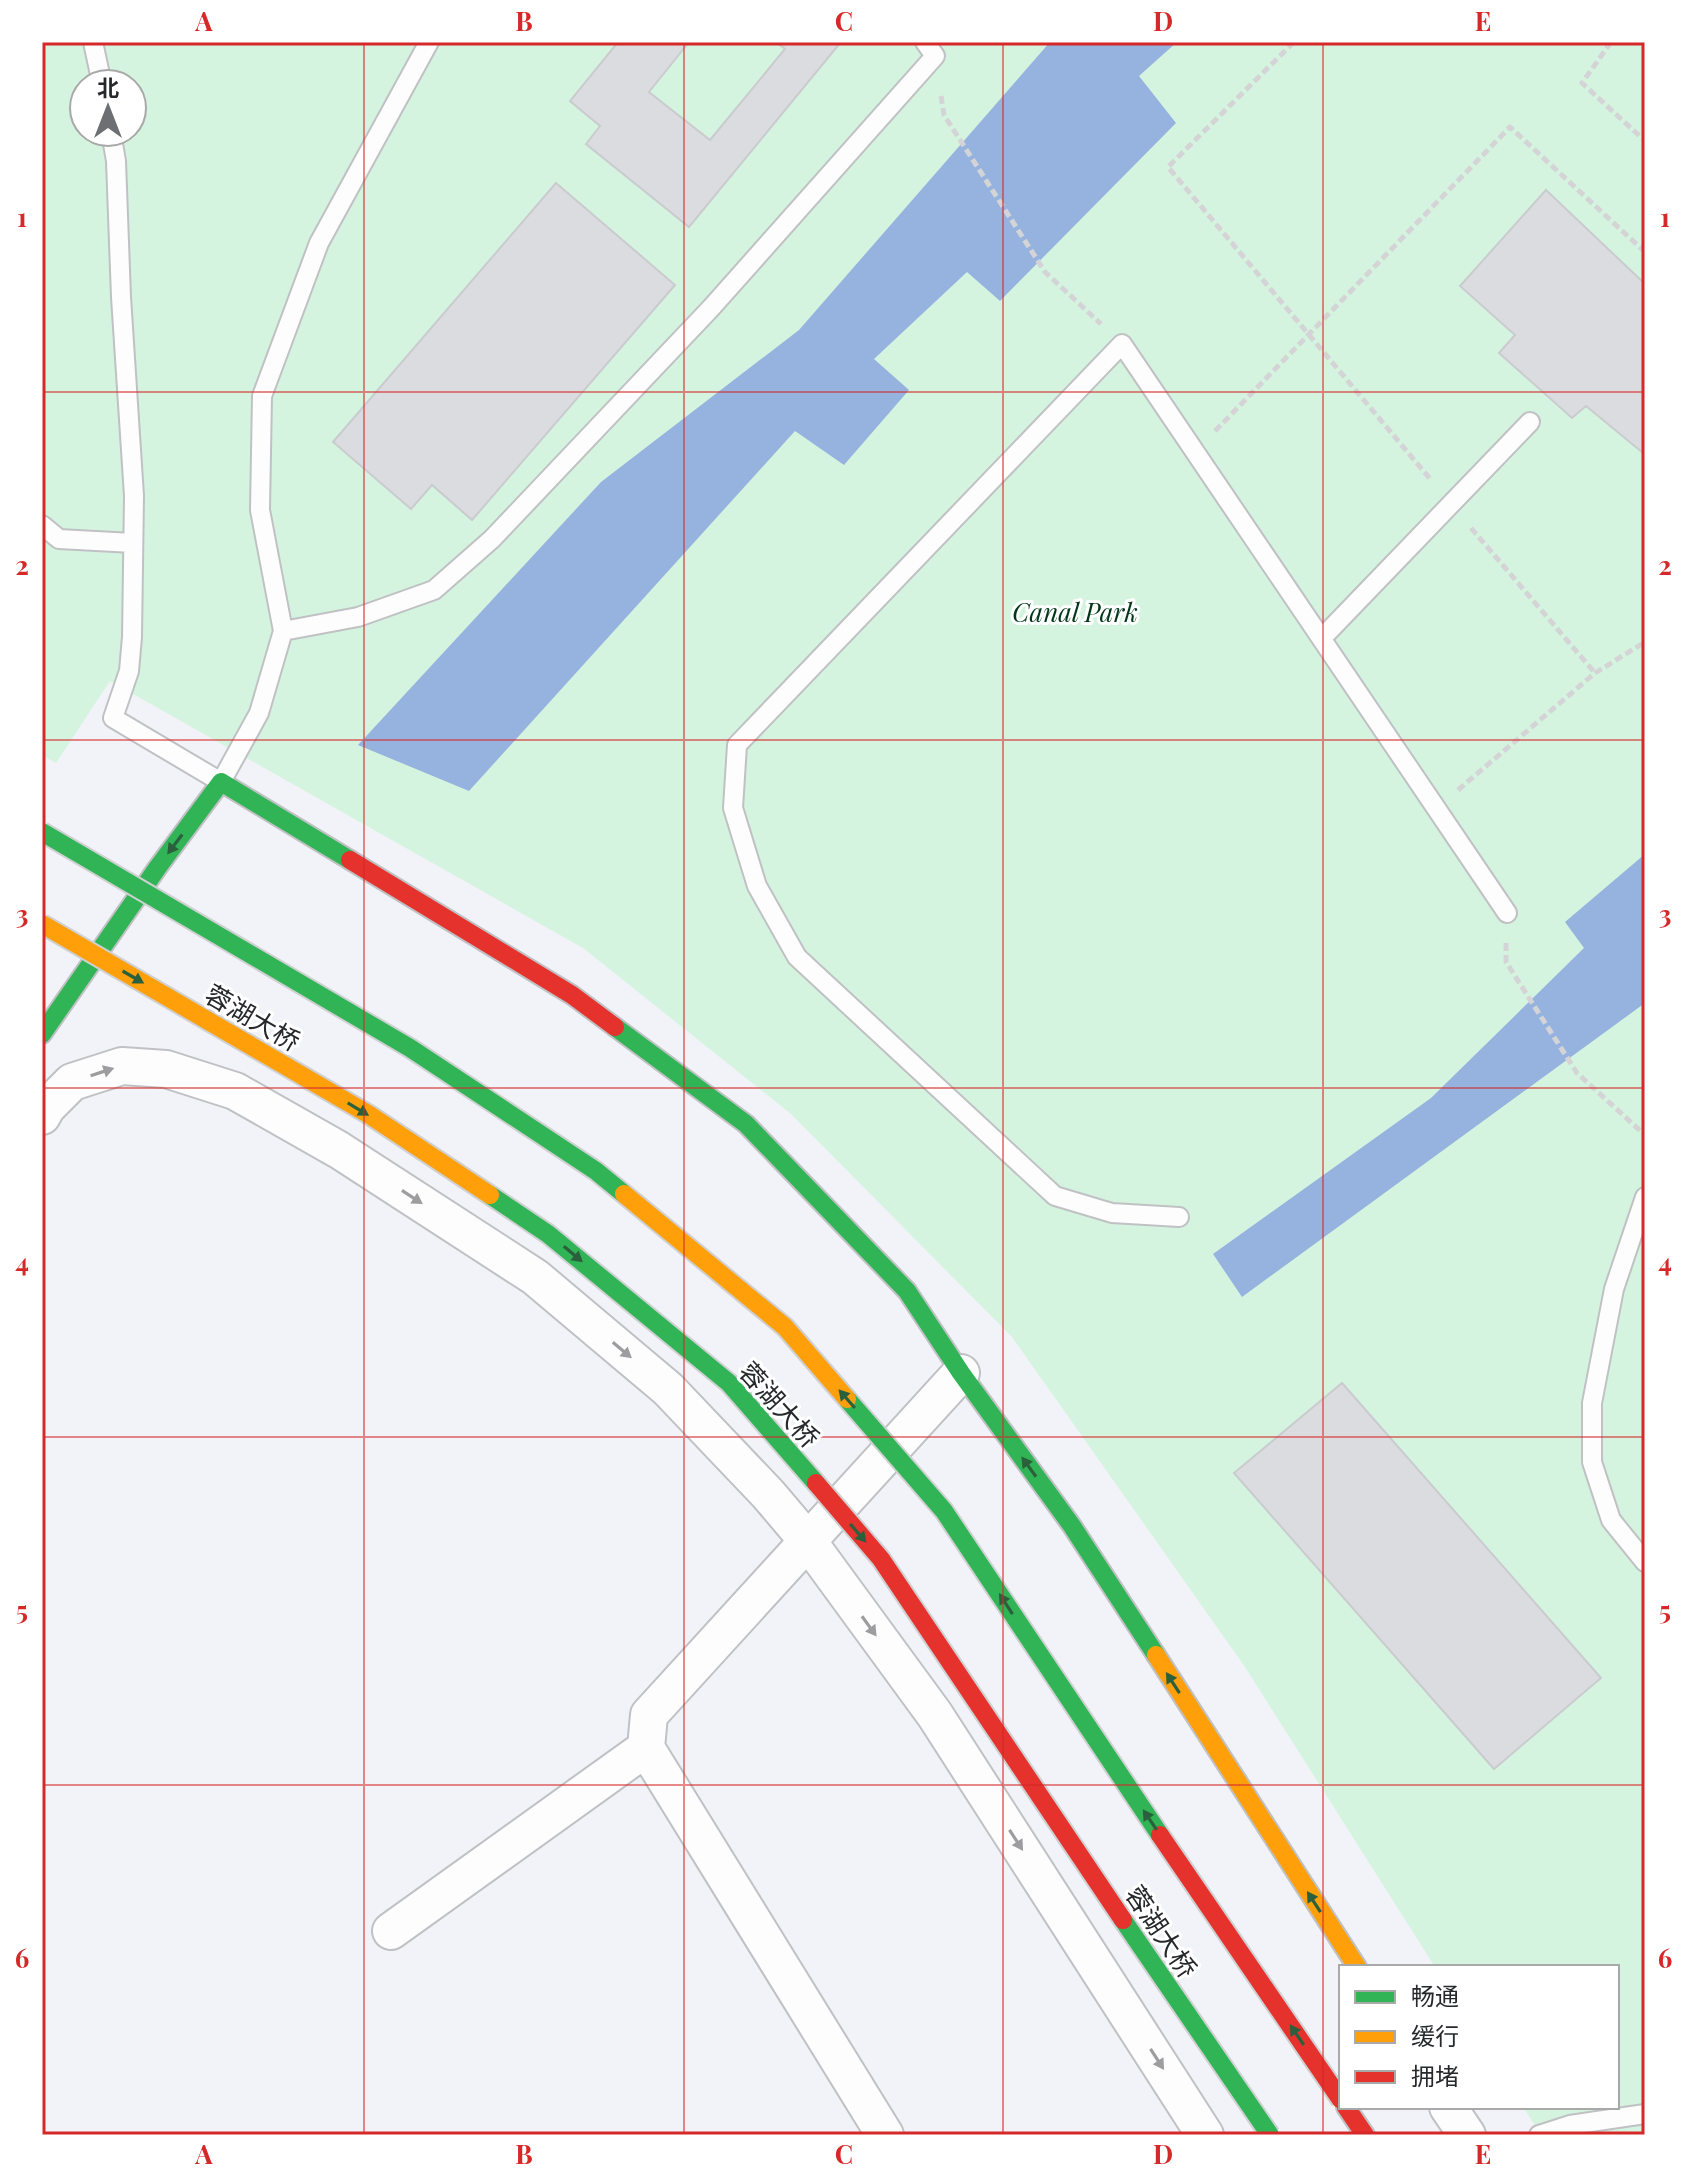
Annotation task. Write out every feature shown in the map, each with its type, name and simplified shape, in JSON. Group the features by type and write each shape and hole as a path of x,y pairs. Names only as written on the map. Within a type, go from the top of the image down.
{"main road":[{"path":"42,1034 221,782 572,995 746,1124 907,1291 961,1373 1072,1526 1356,1965"},
{"path":"42,832 410,1048 596,1171 785,1327 944,1511 1091,1734 1339,2097"},
{"name":"蓉湖大桥","path":"42,924 368,1114 536,1226 729,1383 881,1559 1270,2135"}],"street":[{"path":"42,1116 72,1082 122,1066 166,1069 235,1091 339,1150 535,1277 668,1389 768,1494 807,1540 935,1715 1205,2135"},
{"path":"885,2135 646,1748 649,1715 961,1373"},
{"path":"391,1931 646,1748"},
{"path":"1449,2109 1467,2135"}],"lane":[{"path":"93,42 99,68"},
{"path":"114,148 134,496 129,671 113,718 221,782 259,713 283,631 260,510 262,396 319,243 429,42"},
{"path":"283,631 358,617 434,590 492,539 711,308 935,56 925,42"},
{"path":"1179,1217 1112,1213 1055,1196 1043,1185 797,957 757,886 733,808 737,745 1122,344 1507,913"},
{"path":"1322,638 1530,422"},
{"path":"42,525 59,539 133,543"},
{"path":"1645,1197 1614,1289 1592,1403 1592,1462 1611,1520 1645,1562"},
{"path":"1539,2135 1570,2125 1645,2114"}],"path":[{"path":"1294,42 1168,167 1595,673"},
{"path":"1611,42 1582,83 1645,141"},
{"path":"944,115 1045,272 1122,344"},
{"path":"1195,452 1510,127 1645,252"},
{"path":"1437,809 1595,673 1645,642"},
{"path":"1506,962 1577,1073 1645,1135"}],"green space":[{"name":"Canal Park","path":"42,42 1645,42 1645,2135 1541,2135 1524,2109 1619,2109 1619,1965 1434,1965 1245,1667 1012,1337 791,1114 583,948 110,681 56,763 42,755"}],"water":[{"path":"1050,42 1177,42 1139,76 1176,123 1000,301 967,272 874,359 909,390 844,465 795,431 469,791 358,745 601,482 799,330"},
{"path":"1645,854 1645,1003 1242,1297 1213,1254 1431,1098 1584,948 1565,922"}],"building":[{"path":"618,42 689,42 649,92 710,140 785,49 776,42 841,42 689,227 586,144 600,126 570,101"},
{"path":"556,183 675,285 472,520 432,485 411,509 333,442"},
{"path":"1546,190 1645,284 1643,453 1586,406 1572,418 1499,353 1515,335 1460,286"},
{"path":"1342,1383 1601,1678 1494,1769 1234,1473"}],"traffic: fast":[{"path":"42,1034 221,782 350,860"},
{"path":"42,832 410,1048 596,1171 624,1194"},
{"path":"615,1027 746,1124 907,1291 961,1373 1072,1526 1156,1655"},
{"path":"490,1195 548,1234 729,1383 816,1483"},
{"path":"847,1399 944,1511 1160,1835"},
{"path":"1123,1920 1270,2135"}],"traffic: slow":[{"path":"42,924 368,1114 490,1195"},
{"path":"624,1194 785,1327 847,1399"},
{"path":"1156,1655 1356,1965"}],"traffic: jam":[{"path":"350,860 572,995 615,1027"},
{"path":"816,1483 881,1559 1123,1920"},
{"path":"1160,1835 1339,2097"},
{"path":"1347,2109 1365,2135"}]}
